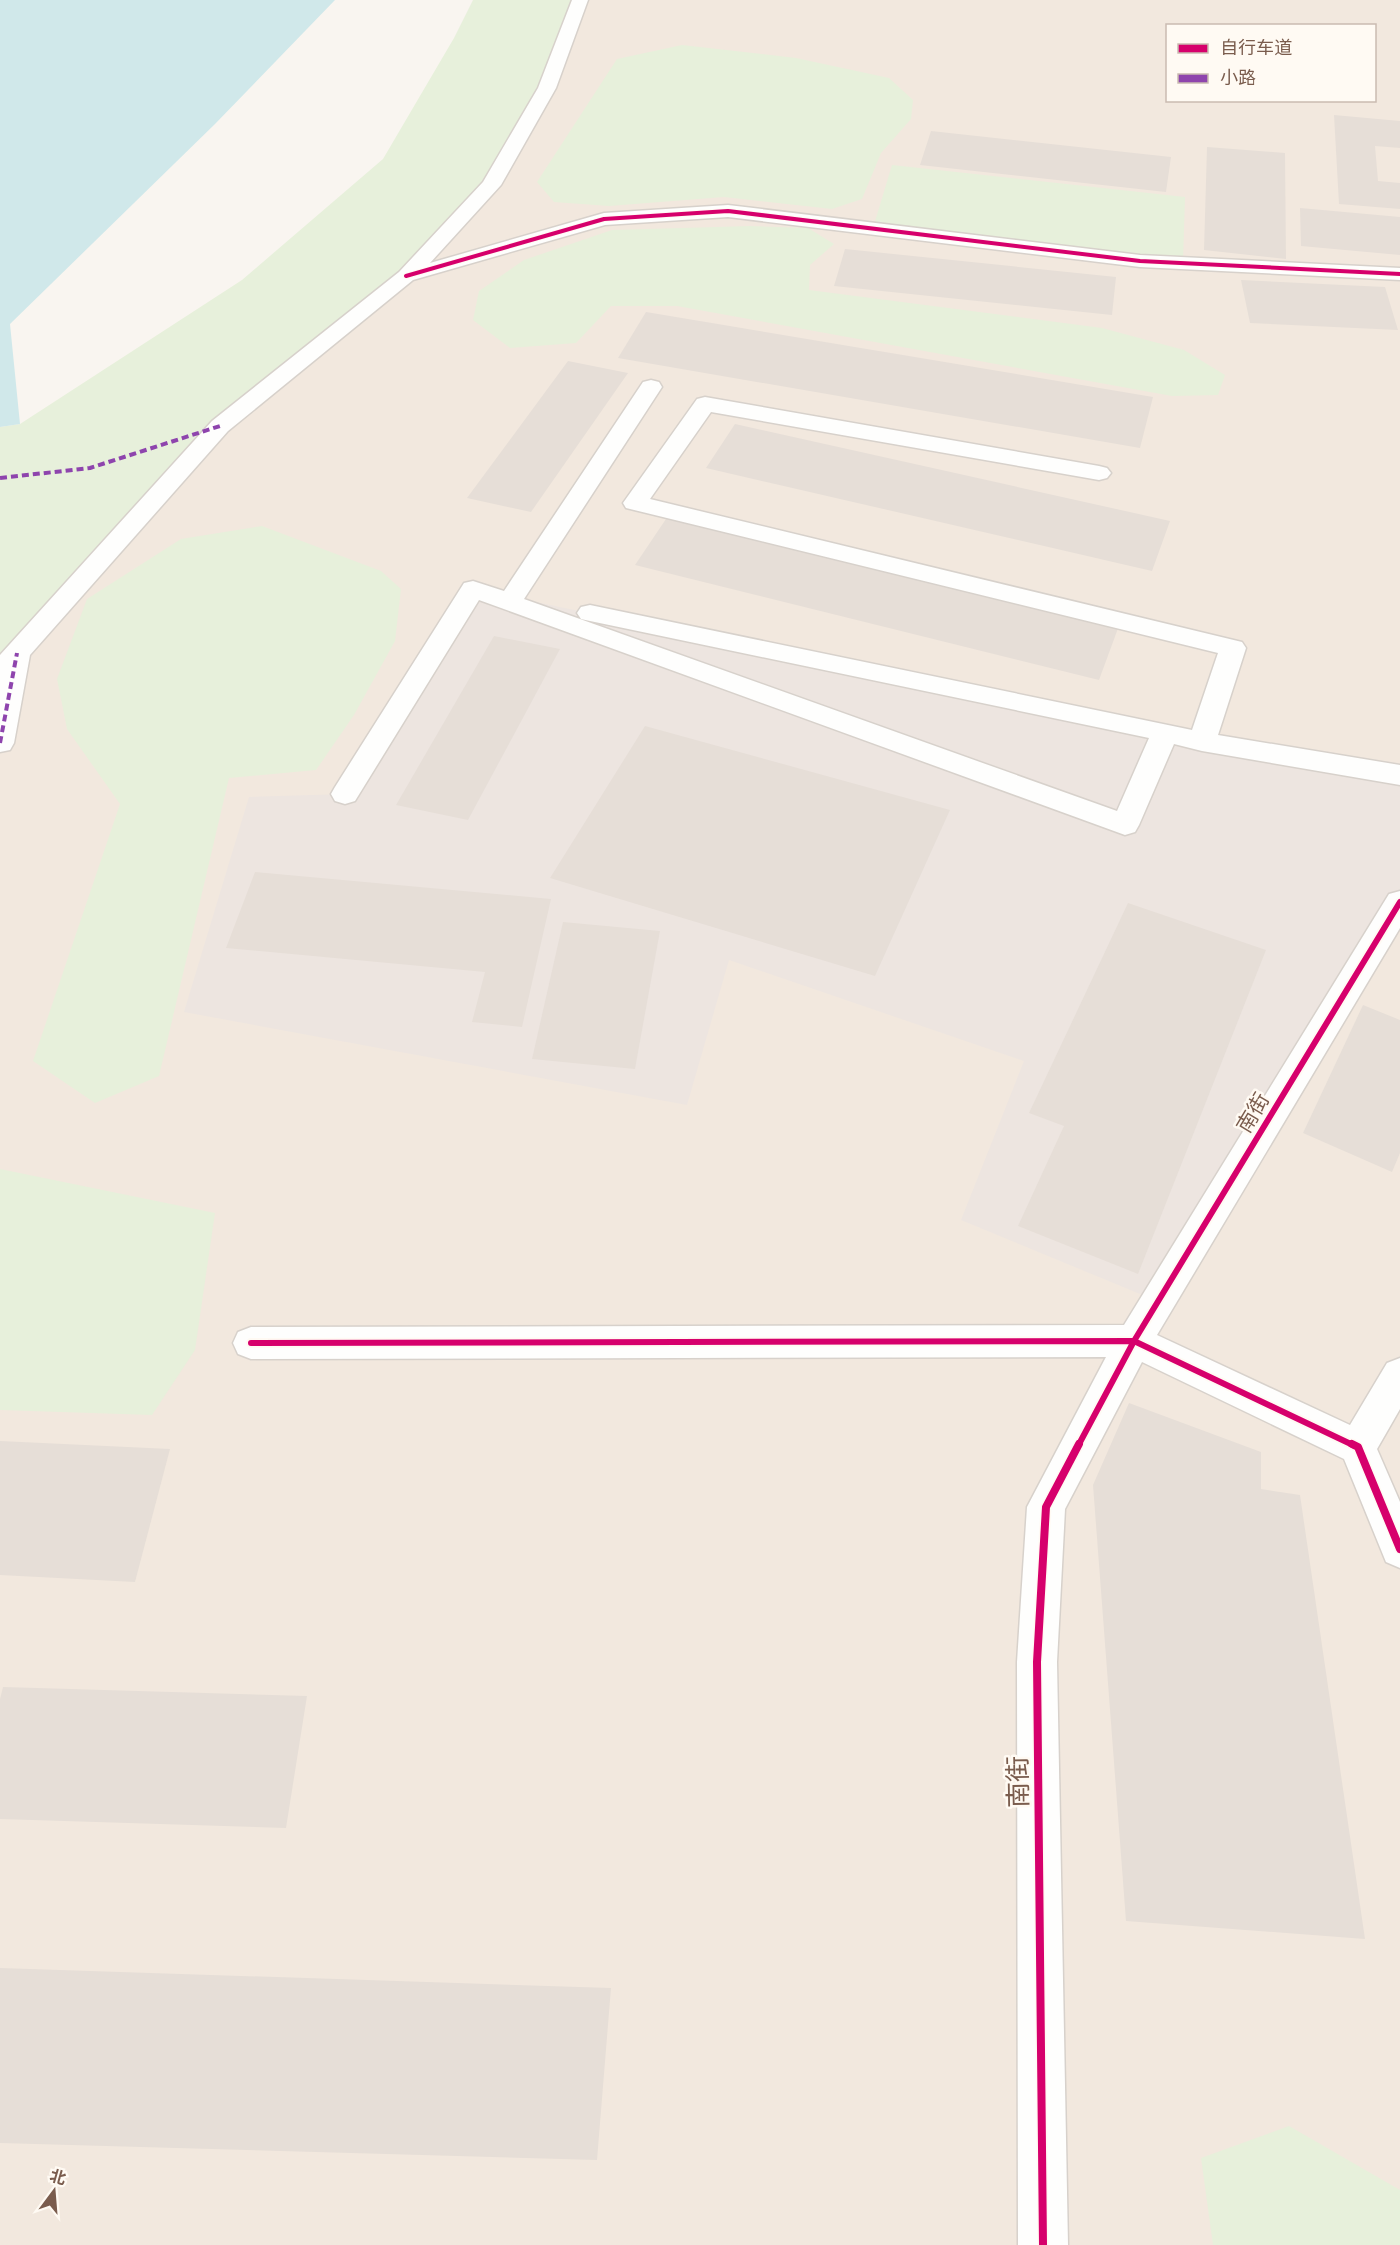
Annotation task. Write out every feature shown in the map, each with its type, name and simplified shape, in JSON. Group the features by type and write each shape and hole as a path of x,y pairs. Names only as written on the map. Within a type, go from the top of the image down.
{"street":[{"path":"0,743 9,663 220,426 406,276 491,185 547,88 580,0"},
{"path":"406,276 604,219 728,210 1140,261 1400,274"},
{"path":"512,598 651,387"},
{"path":"1099,472 705,404 635,503 1233,648 1202,742"},
{"path":"473,589 1165,732 1202,742 1400,775"},
{"path":"473,589 1125,825 1165,732"},
{"path":"345,794 473,589"},
{"name":"南街","path":"1043,2245 1036,1662 1046,1507 1134,1341 1400,902"},
{"path":"251,1343 1134,1341 1358,1447 1400,1549"},
{"path":"1358,1447 1400,1376"}],"shaded area":[{"path":"580,0 1400,0 1400,2245 0,2245 0,672"},
{"path":"473,589 1165,732 1400,775 1400,902 1157,1301 961,1220 1024,1061 729,960 687,1105 184,1012 249,797 345,794"}],"green space":[{"path":"473,0 580,0 547,88 491,185 406,276 220,426 0,672 0,427 20,424 242,280 383,159 454,38"},
{"path":"682,45 796,58 889,78 913,100 911,119 881,153 862,199 832,209 724,197 609,206 554,202 537,182 617,59"},
{"path":"892,165 1185,197 1183,262 873,228"},
{"path":"751,226 808,228 834,244 810,265 809,290 1102,328 1184,350 1225,375 1218,395 1172,396 677,306 611,306 576,343 510,348 473,320 479,291 524,260 612,230"},
{"path":"262,526 381,571 401,589 395,641 354,715 316,770 229,778 159,1076 95,1103 33,1061 120,804 67,729 57,679 87,599 181,539"},
{"path":"0,1169 215,1213 195,1350 152,1415 0,1410"},
{"path":"1289,2126 1400,2190 1400,2245 1213,2245 1201,2158"}],"water":[{"path":"0,0 335,0 215,124 10,324 20,424 0,427"}],"building":[{"path":"1334,115 1400,121 1400,148 1375,146 1378,181 1400,183 1400,209 1339,204"},
{"path":"931,131 1171,157 1166,192 920,165"},
{"path":"1207,147 1285,153 1286,259 1204,250"},
{"path":"1300,208 1400,217 1400,255 1301,246"},
{"path":"845,249 1116,277 1112,315 834,286"},
{"path":"1241,280 1385,287 1398,330 1250,323"},
{"path":"646,312 1153,397 1140,448 618,358"},
{"path":"568,361 628,373 531,512 467,498"},
{"path":"735,424 1170,521 1152,571 706,468"},
{"path":"668,516 1120,623 1099,680 635,565"},
{"path":"494,636 560,649 468,820 396,805"},
{"path":"645,726 950,810 875,976 550,878"},
{"path":"255,872 551,899 522,1027 472,1022 485,972 226,948"},
{"path":"1128,903 1266,950 1138,1274 1018,1226 1064,1126 1029,1113"},
{"path":"563,922 660,931 635,1069 532,1059"},
{"path":"1363,1005 1400,1020 1400,1153 1392,1172 1303,1133"},
{"path":"1129,1403 1261,1452 1261,1489 1300,1495 1365,1939 1126,1921 1093,1485"},
{"path":"0,1441 170,1449 135,1582 0,1575"},
{"path":"3,1687 307,1696 286,1828 0,1819 0,1699"},
{"path":"0,1968 611,1988 597,2160 0,2143"}],"marked path":[{"path":"0,478 90,468 220,426"},
{"path":"0,743 17,653"}],"cycle path":[{"path":"406,276 604,219 728,211 1140,261 1400,274"},
{"path":"1400,902 1134,1341 1358,1447 1400,1549"},
{"path":"251,1343 1134,1341 1046,1507 1037,1662 1043,2245"}]}
